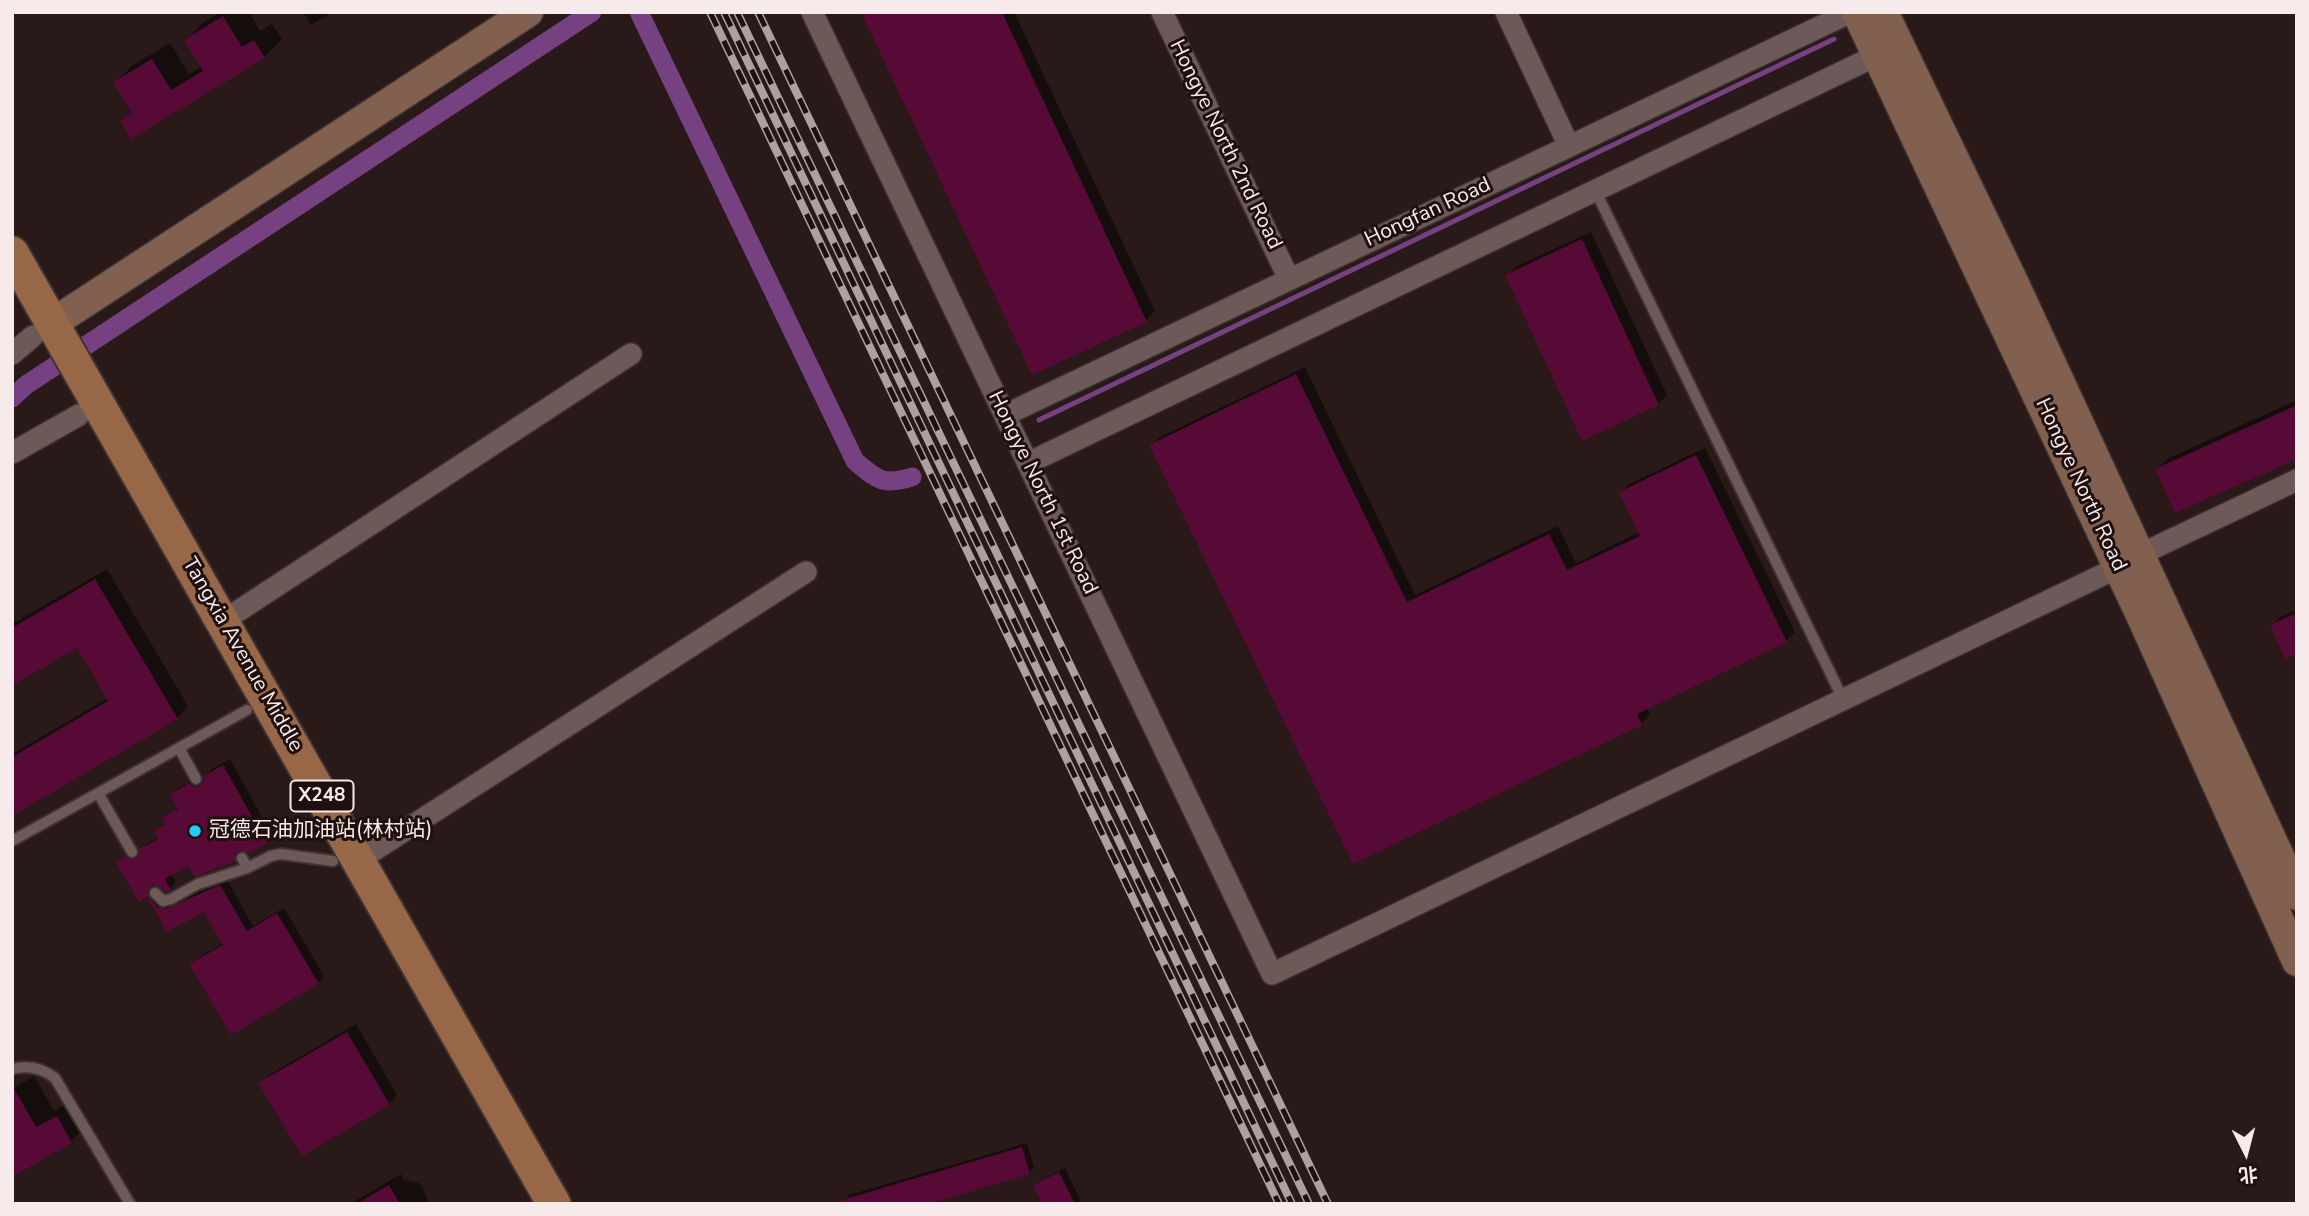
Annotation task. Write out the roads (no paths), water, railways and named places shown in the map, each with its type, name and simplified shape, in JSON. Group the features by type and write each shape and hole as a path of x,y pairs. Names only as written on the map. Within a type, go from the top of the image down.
{"main road":[{"path":"40,340 528,12"},
{"name":"Hongye North Road","path":"1857,12 1888,50 2014,284 2297,961"},
{"name":"Hongye North Road","path":"1882,12 1888,50"},
{"name":"Tangxia Avenue Middle","path":"12,253 40,340"},
{"name":"Tangxia Avenue Middle","path":"12,299 223,621 528,1204"},
{"name":"Tangxia Avenue Middle","path":"80,401 247,710 346,860 554,1204"},
{"name":"Hongye North Road","path":"2129,561 2297,895"}],"street":[{"name":"Hongye North 1st Road","path":"812,12 1272,974 1843,699"},
{"name":"Hongye North 2nd Road","path":"1162,12 1289,279"},
{"path":"1506,12 1569,146"},
{"name":"Hongfan Road","path":"1004,415 1851,12"},
{"path":"1028,463 1888,50"},
{"path":"223,621 631,354"},
{"path":"12,453 80,401"},
{"path":"1843,699 2297,480"},
{"path":"346,860 806,572"}],"lane":[{"path":"1595,190 1843,699"},
{"path":"12,841 247,710"},
{"path":"178,748 196,779"},
{"path":"98,793 132,852"},
{"path":"155,893 160,899 167,900 244,863 281,854 346,860"},
{"path":"12,1069 29,1067 55,1078 130,1204"}],"waterway":[{"path":"12,398 26,385 592,12"},
{"path":"639,12 855,461 881,480 894,481 912,477"},
{"path":"1039,420 1834,39"}],"railway":[{"path":"710,12 1279,1204"},
{"path":"724,12 1292,1204"},
{"path":"737,12 1309,1204"},
{"path":"758,12 1328,1204"}],"place":[{"name":"冠德石油加油站(林村站)","path":"195,831"}]}
